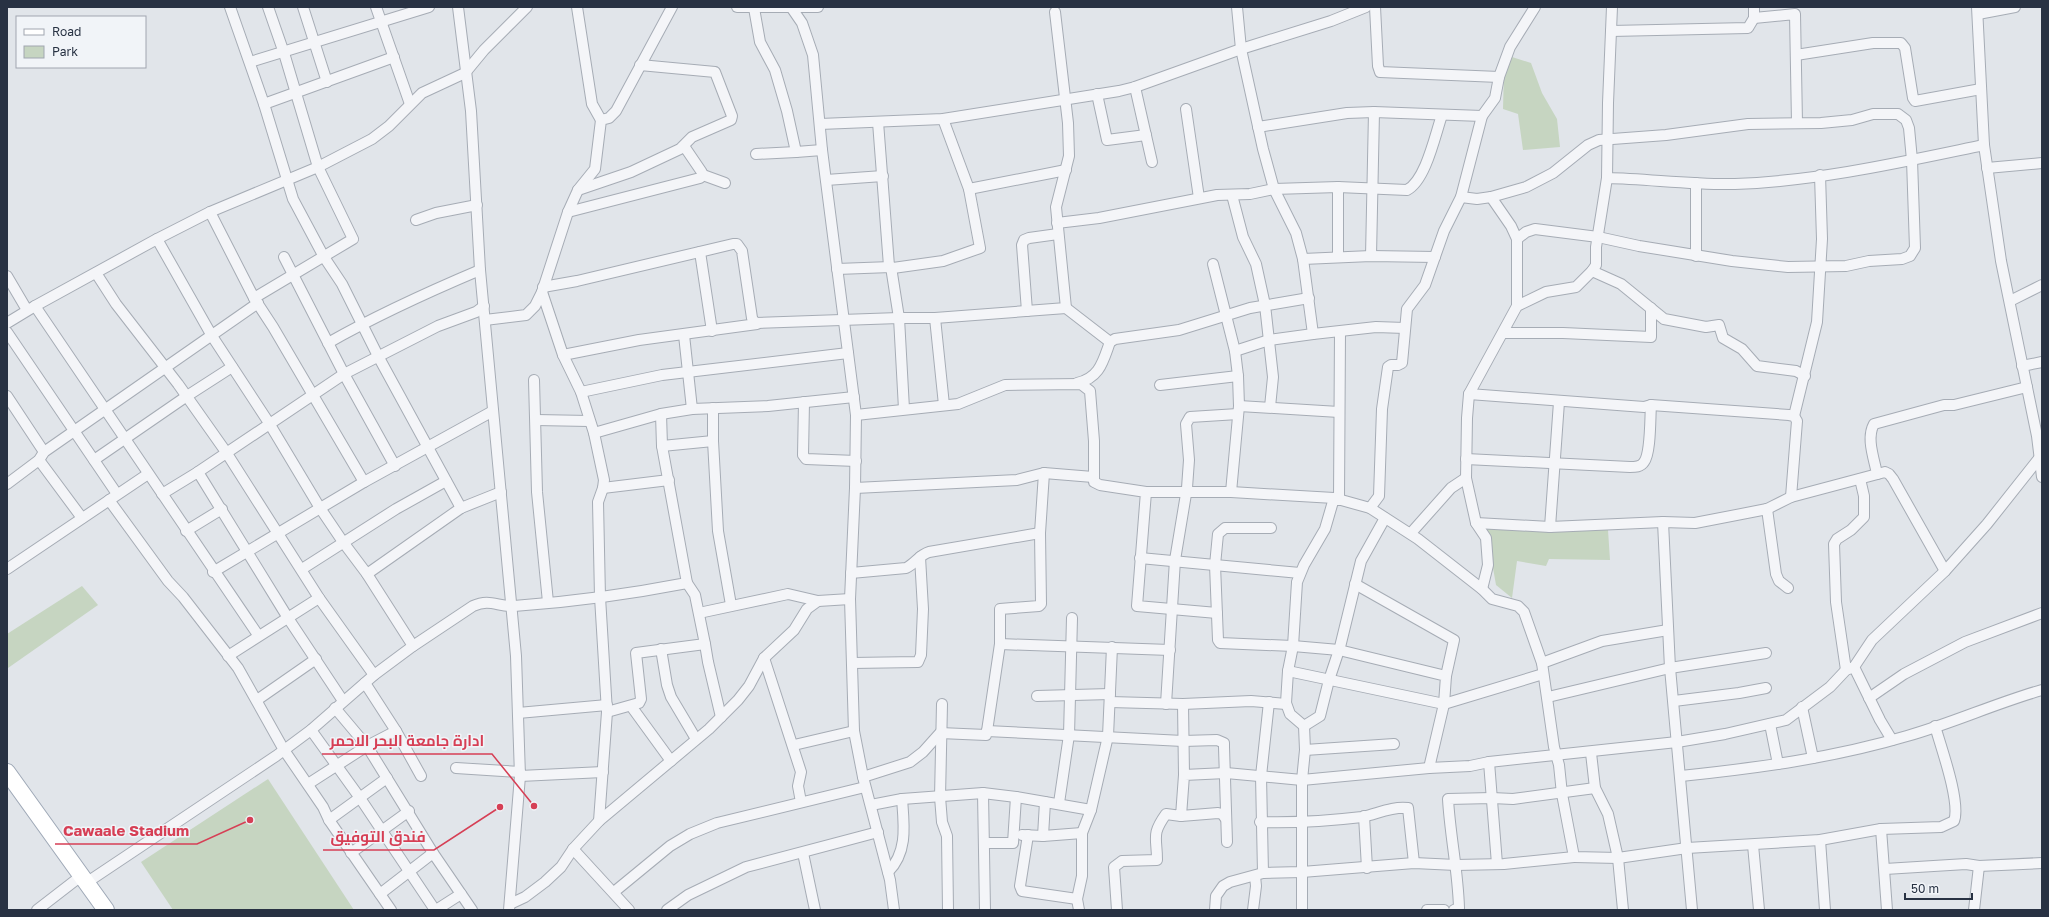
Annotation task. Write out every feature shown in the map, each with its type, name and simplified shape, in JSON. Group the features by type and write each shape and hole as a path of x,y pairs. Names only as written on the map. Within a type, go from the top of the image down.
{"main road":[{"path":"7,772 106,910"}],"street":[{"path":"230,7 264,104 293,199 324,256 342,284 378,356 461,508"},
{"path":"7,484 103,409 212,336 256,300 292,274 352,240 353,237 318,167 284,52 268,7"},
{"path":"303,7 327,82"},
{"path":"376,7 410,104"},
{"path":"250,62 429,7"},
{"path":"458,7 465,73 471,111 480,270 512,606 520,774 510,907"},
{"path":"7,323 31,308 157,239 210,212 287,181 372,139 389,126 422,93 465,73 484,50 527,7"},
{"path":"485,320 526,315 532,312 542,290 568,212 578,190 595,169 601,120 592,104 577,7"},
{"path":"601,120 609,118 616,111 672,7"},
{"path":"737,7 818,7"},
{"path":"792,7 802,23 813,54 822,150 856,415 856,461 850,599 854,731 864,782 888,872 894,910"},
{"path":"1237,7 1241,49 1258,127 1274,189 1296,233 1303,259 1313,334"},
{"path":"820,124 943,119 1066,100 1135,87 1241,49 1331,21 1366,7"},
{"path":"1375,7 1378,66 1380,72 1499,77"},
{"path":"1370,508 1379,496 1382,409 1388,368 1391,365 1398,365 1402,363 1407,309 1425,285 1444,231 1461,197 1477,141 1482,116 1496,98 1499,77 1510,47 1535,7"},
{"path":"1517,306 1546,292 1576,287 1596,265 1598,237 1607,178 1612,7"},
{"path":"1611,31 1748,28 1754,18 1754,7"},
{"path":"2015,7 1978,10 1984,145 2001,261 2022,366 2039,436 2042,477"},
{"path":"754,8 760,42 775,70 787,111 796,152"},
{"path":"1055,12 1066,100 1068,156 1066,170 1056,207 1066,308"},
{"path":"1754,18 1795,14 1797,123"},
{"path":"1796,54 1873,44 1901,43 1905,48 1912,82 1913,98 1915,101 1981,89"},
{"path":"264,104 394,57"},
{"path":"578,190 631,172 684,146 692,136 731,120 732,116 715,72 640,65"},
{"path":"1135,87 1152,162"},
{"path":"1097,94 1107,140 1146,135"},
{"path":"1186,109 1198,198"},
{"path":"1258,127 1348,113 1374,112 1482,116"},
{"path":"1371,256 1371,188 1374,112"},
{"path":"1057,223 1107,217 1158,208 1198,198 1274,189 1338,187 1407,190 1413,187 1417,182 1431,149 1442,114"},
{"path":"1461,197 1477,199 1491,197 1526,187 1553,173 1588,145 1598,140 1748,124 1821,123 1852,120 1873,114 1898,114 1906,120 1909,128 1912,160 1915,248 1910,256 1902,259 1869,261 1846,266 1788,267 1696,256 1598,237 1535,229 1526,232 1517,239"},
{"path":"837,269 891,267 943,261 980,248 978,229 969,189 943,119"},
{"path":"878,122 891,267 899,318 904,409"},
{"path":"1607,178 1734,184 1778,181 1912,160 1984,145"},
{"path":"684,146 703,175 725,183"},
{"path":"756,154 822,150"},
{"path":"1987,168 2042,163"},
{"path":"969,189 1066,170"},
{"path":"568,212 700,178 703,175"},
{"path":"1791,497 1796,420 1794,416 1817,322 1821,266 1820,175"},
{"path":"826,180 883,176"},
{"path":"1696,183 1696,256"},
{"path":"1338,187 1338,257"},
{"path":"1232,195 1243,237 1256,264 1265,305 1273,377 1270,407"},
{"path":"1482,589 1489,555 1486,538 1476,523 1466,478 1470,394 1504,333 1517,306 1517,239 1511,226 1491,197"},
{"path":"416,220 477,205"},
{"path":"210,212 256,300 364,482"},
{"path":"1027,311 1022,245 1024,240 1058,234"},
{"path":"157,239 212,336 269,423 320,508 367,574 412,646"},
{"path":"542,290 733,244 740,247 752,318 757,324"},
{"path":"700,252 712,331"},
{"path":"1303,259 1371,256 1435,257"},
{"path":"284,257 344,374 395,466"},
{"path":"1214,264 1225,317 1235,351 1238,376 1238,410 1231,492"},
{"path":"328,343 421,294 480,270"},
{"path":"1592,271 1622,284 1660,317 1668,320 1706,327 1719,325 1723,338 1742,349 1757,366 1796,371 1805,376"},
{"path":"96,273 116,304 187,396 226,452 277,533 302,569 319,598 374,675"},
{"path":"7,276 124,439 213,572 258,635"},
{"path":"2010,301 2042,285"},
{"path":"542,290 563,355 581,392 594,433 604,480 598,502 600,597 607,708 599,821"},
{"path":"856,415 958,404 1004,385 1077,383 1088,380 1097,371 1104,361 1110,342 1114,339 1179,330 1225,317 1238,311 1309,298"},
{"path":"162,494 198,472 344,374 438,326 476,312 484,306"},
{"path":"563,355 639,340 757,324 899,318 935,318 1066,308 1110,342"},
{"path":"1504,333 1563,332 1651,337 1651,308"},
{"path":"935,318 944,405"},
{"path":"1235,351 1269,340 1313,334 1376,327 1405,328"},
{"path":"7,332 73,432 94,460 113,497 163,575 183,596 246,680 284,750 323,807 329,820 351,853 391,910"},
{"path":"1302,910 1302,780 1305,750 1304,726 1290,714 1286,704 1288,671 1293,646 1297,582 1300,573 1325,529 1337,498 1340,332"},
{"path":"684,335 692,409"},
{"path":"581,392 689,371 848,352"},
{"path":"2022,366 2042,362"},
{"path":"94,460 232,367"},
{"path":"1160,386 1238,376"},
{"path":"534,380 537,492 548,602"},
{"path":"1077,383 1090,391 1094,441 1093,477 1096,483 1100,485 1146,492 1231,492 1337,498 1370,508 1384,518 1411,533 1482,589 1492,599 1518,606 1524,612 1542,663 1556,755 1559,765 1562,794 1574,857"},
{"path":"1878,474 1870,441 1870,430 1874,424 1944,405 2027,387"},
{"path":"1470,394 1644,408 1651,405 1794,416"},
{"path":"7,396 41,456 82,518"},
{"path":"594,433 661,414 692,409 804,402 854,397"},
{"path":"804,402 803,455 806,459 856,461"},
{"path":"1550,527 1559,402"},
{"path":"1466,459 1639,466 1645,462 1648,450 1651,405"},
{"path":"1166,704 1175,560 1186,493 1189,460 1186,424 1190,417 1270,407 1339,412"},
{"path":"712,408 718,531 731,606"},
{"path":"213,572 364,482 493,411"},
{"path":"661,414 662,446 687,583 695,594 710,675 721,717"},
{"path":"536,420 589,421"},
{"path":"662,446 713,441"},
{"path":"1184,775 1226,773 1302,780 1429,768 1470,766 1488,762 1591,753 1677,742 1786,720 1830,687 1850,668 1872,640 1945,571 1987,524 2040,457"},
{"path":"198,472 222,509 246,552 343,701"},
{"path":"855,488 1016,480 1044,473 1093,477"},
{"path":"940,733 986,735 988,731 1000,644 1000,609 1039,606 1041,604 1040,533 1044,473"},
{"path":"7,568 148,474"},
{"path":"1476,523 1550,527 1663,522 1695,523 1767,509 1791,497 1878,474 1889,474 1945,571"},
{"path":"1411,533 1451,488 1466,478"},
{"path":"1860,479 1864,496 1864,516 1851,530 1837,539 1834,544 1833,554 1836,602 1850,668 1869,698 1892,740"},
{"path":"603,488 669,480"},
{"path":"302,569 343,542 446,481"},
{"path":"367,574 461,508 501,492"},
{"path":"1146,492 1137,606 1217,613"},
{"path":"186,531 222,509"},
{"path":"1767,509 1776,574 1780,581 1788,588"},
{"path":"1304,726 1320,716 1329,680 1339,650 1363,555 1384,518"},
{"path":"1663,522 1670,668 1692,910"},
{"path":"1271,528 1225,528 1218,534 1215,565 1218,640 1220,643 1293,646 1339,650 1446,676"},
{"path":"851,573 906,568 913,565 920,557 929,552 1040,533"},
{"path":"852,663 918,662 921,655 924,609 920,557"},
{"path":"1140,558 1175,560 1300,573"},
{"path":"37,910 284,750 311,730 374,675 412,646 480,603 490,602 512,606 600,597 687,583"},
{"path":"1356,584 1454,640 1446,676 1444,704 1429,768"},
{"path":"699,613 788,594 818,601 850,599"},
{"path":"228,656 258,635 319,598"},
{"path":"510,907 545,882 560,867 573,849 599,821 721,717 749,686 764,658 794,630 800,623 807,609 818,601"},
{"path":"1869,698 1904,674 1965,642 2042,613"},
{"path":"1059,804 1069,735 1070,648 1072,618"},
{"path":"1542,663 1602,641 1668,630"},
{"path":"518,714 631,706 639,703 641,699 636,653 705,644"},
{"path":"1000,644 1070,648 1112,647 1170,650"},
{"path":"1079,910 1077,899 1082,876 1082,833 1091,810 1108,736 1112,647"},
{"path":"661,649 667,685 671,697 696,738"},
{"path":"1548,697 1670,668 1766,653"},
{"path":"764,658 794,745 801,772 798,786 801,802"},
{"path":"257,700 316,659"},
{"path":"1288,671 1444,704 1544,674"},
{"path":"365,683 396,731 421,776"},
{"path":"1674,701 1766,688"},
{"path":"1680,776 1778,764 1813,758 1892,740 2017,697 2042,690"},
{"path":"1037,696 1070,695 1166,704 1269,702 1286,704"},
{"path":"1253,910 1259,874 1261,776 1269,702"},
{"path":"942,704 940,733 940,798 942,822 947,836 948,910"},
{"path":"1181,816 1184,775 1183,704"},
{"path":"631,706 670,761"},
{"path":"1802,707 1813,758"},
{"path":"336,708 367,746 433,853 472,910"},
{"path":"1770,724 1778,764"},
{"path":"1215,910 1216,896 1224,886 1230,882 1259,874 1367,868 1414,863 1456,865 1497,864 1574,857 1618,858 1687,848 1820,840 1881,829 1941,827 1954,821 1956,813 1954,798 1935,726"},
{"path":"311,730 335,766 360,798 381,832 436,910 461,894"},
{"path":"308,784 367,746 396,731"},
{"path":"794,745 854,731"},
{"path":"988,731 1183,741 1217,740 1224,743 1228,842"},
{"path":"614,892 664,851 690,834 716,823 801,802 864,782 910,762 923,752 940,733"},
{"path":"1305,750 1394,744"},
{"path":"1591,753 1595,788 1608,814 1618,858 1623,910"},
{"path":"1488,762 1497,864"},
{"path":"456,768 520,774 603,772"},
{"path":"329,820 387,778"},
{"path":"1454,910 1459,908 1456,865 1448,799 1514,799 1562,794 1595,788"},
{"path":"871,805 902,799 940,798 983,793 1091,810"},
{"path":"983,793 985,910"},
{"path":"984,843 1013,843 1016,797"},
{"path":"888,872 899,858 904,837 902,799"},
{"path":"1044,836 1046,802"},
{"path":"1260,822 1302,823 1364,816 1400,807 1408,808 1414,863"},
{"path":"351,853 408,811"},
{"path":"1116,910 1114,867 1122,861 1157,860 1155,836 1158,825 1166,814 1181,816 1218,813 1222,814 1226,819"},
{"path":"1364,816 1367,868"},
{"path":"1881,829 1887,910"},
{"path":"667,910 688,895 746,867 878,832"},
{"path":"1014,836 1044,836 1082,833"},
{"path":"1028,835 1021,890 1028,893 1077,899"},
{"path":"1820,840 1825,910"},
{"path":"1753,845 1759,910"},
{"path":"573,849 629,910"},
{"path":"380,894 433,853"},
{"path":"803,853 814,910"},
{"path":"1885,869 1966,864 1979,866 2042,863"},
{"path":"1974,910 1979,866"},
{"path":"1427,910 1440,910"}],"green space":[{"path":"1512,57 1531,63 1542,93 1557,119 1560,147 1523,150 1518,114 1503,109 1504,71"},
{"path":"1486,528 1608,530 1610,560 1549,559 1546,566 1517,561 1512,598 1496,585"},
{"path":"82,586 98,605 8,668 7,634"},
{"path":"268,779 354,910 173,910 141,862"}],"place":[{"name":"ادارة جامعة البحر الاحمر","path":"534,806"},
{"name":"فندق التوفيق","path":"500,807"},
{"name":"Cawaale Stadium","path":"250,820"}]}
